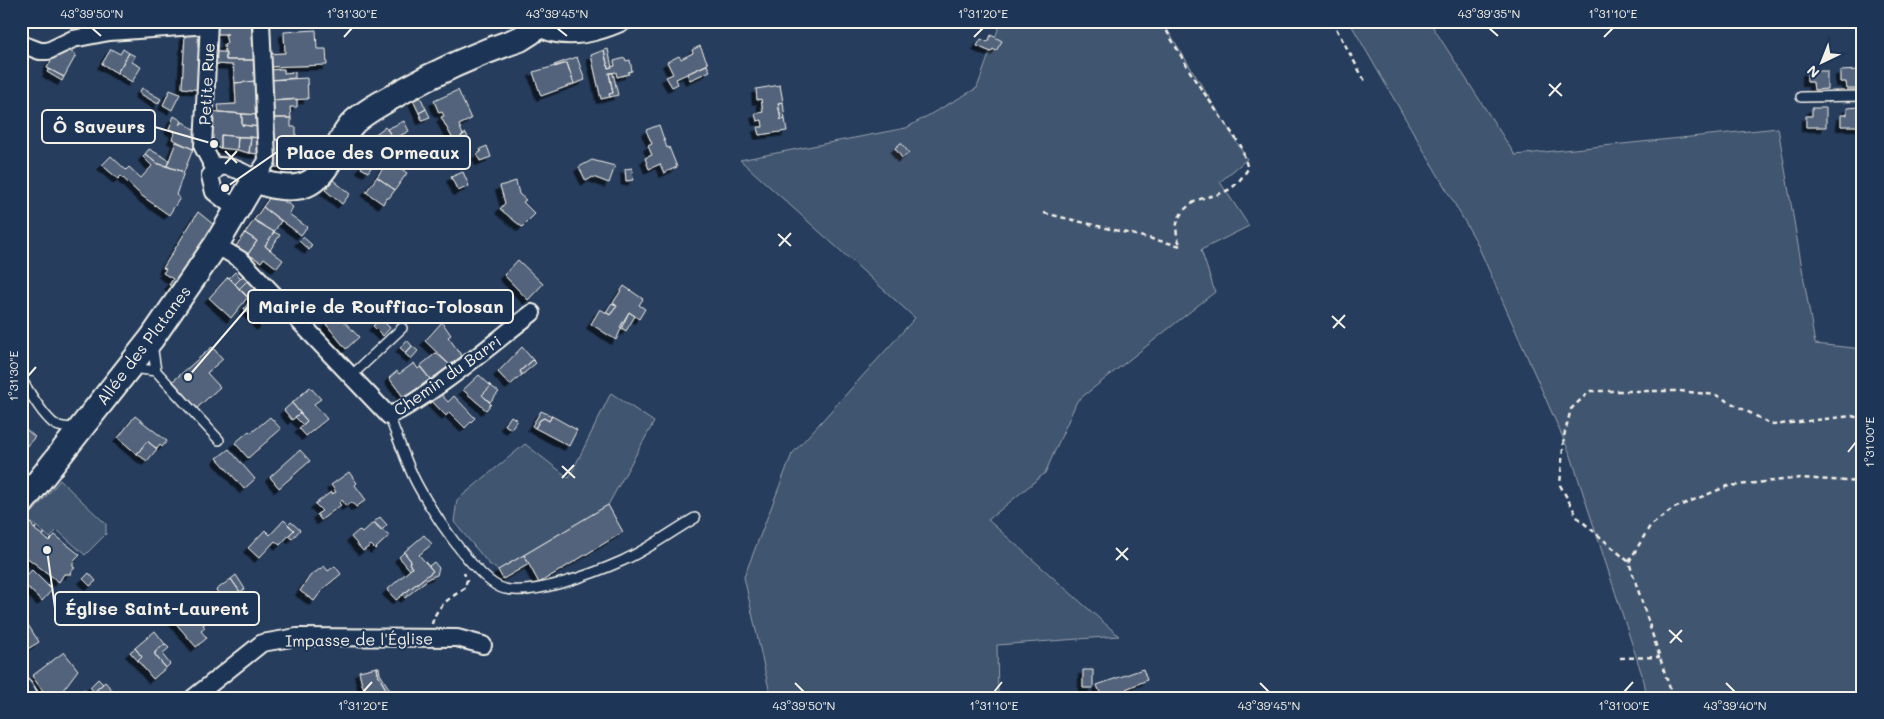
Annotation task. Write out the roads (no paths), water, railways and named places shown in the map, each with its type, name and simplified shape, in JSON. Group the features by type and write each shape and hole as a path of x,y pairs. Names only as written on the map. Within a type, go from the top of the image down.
{"street":[{"path":"255,179 267,161 261,21"},
{"path":"236,209 214,192 210,176 220,166 240,170 263,184 300,187 320,175 345,133 369,110 438,72 520,39 531,32 536,24 558,36 571,36 625,21"},
{"path":"21,44 40,51 48,51 73,39 109,32 209,23"},
{"name":"Petite Rue","path":"209,23 203,146 215,170"},
{"name":"Allée des Platanes","path":"21,504 127,367 152,338 216,245 255,179"},
{"name":"Chemin du Barri","path":"216,245 241,260 388,416 402,409 453,373 532,313"},
{"name":"Impasse de l'Église","path":"193,698 262,643 297,637 457,638 483,645"},
{"path":"21,690 26,698"}],"lane":[{"path":"1801,98 1863,96"},
{"path":"350,377 402,328"},
{"path":"152,338 156,371 219,440"},
{"path":"127,367 156,371"},
{"path":"21,379 50,422 58,426 70,426 79,430"},
{"path":"388,416 414,477 438,518 477,571 489,582 505,589 541,589 623,560 695,518"}],"place":[{"name":"Ô Saveurs","path":"214,144"},
{"name":"Place des Ormeaux","path":"225,188"},
{"name":"Mairie de Rouffiac-Tolosan","path":"188,377"},
{"name":"Église Saint-Laurent","path":"47,550"}]}
